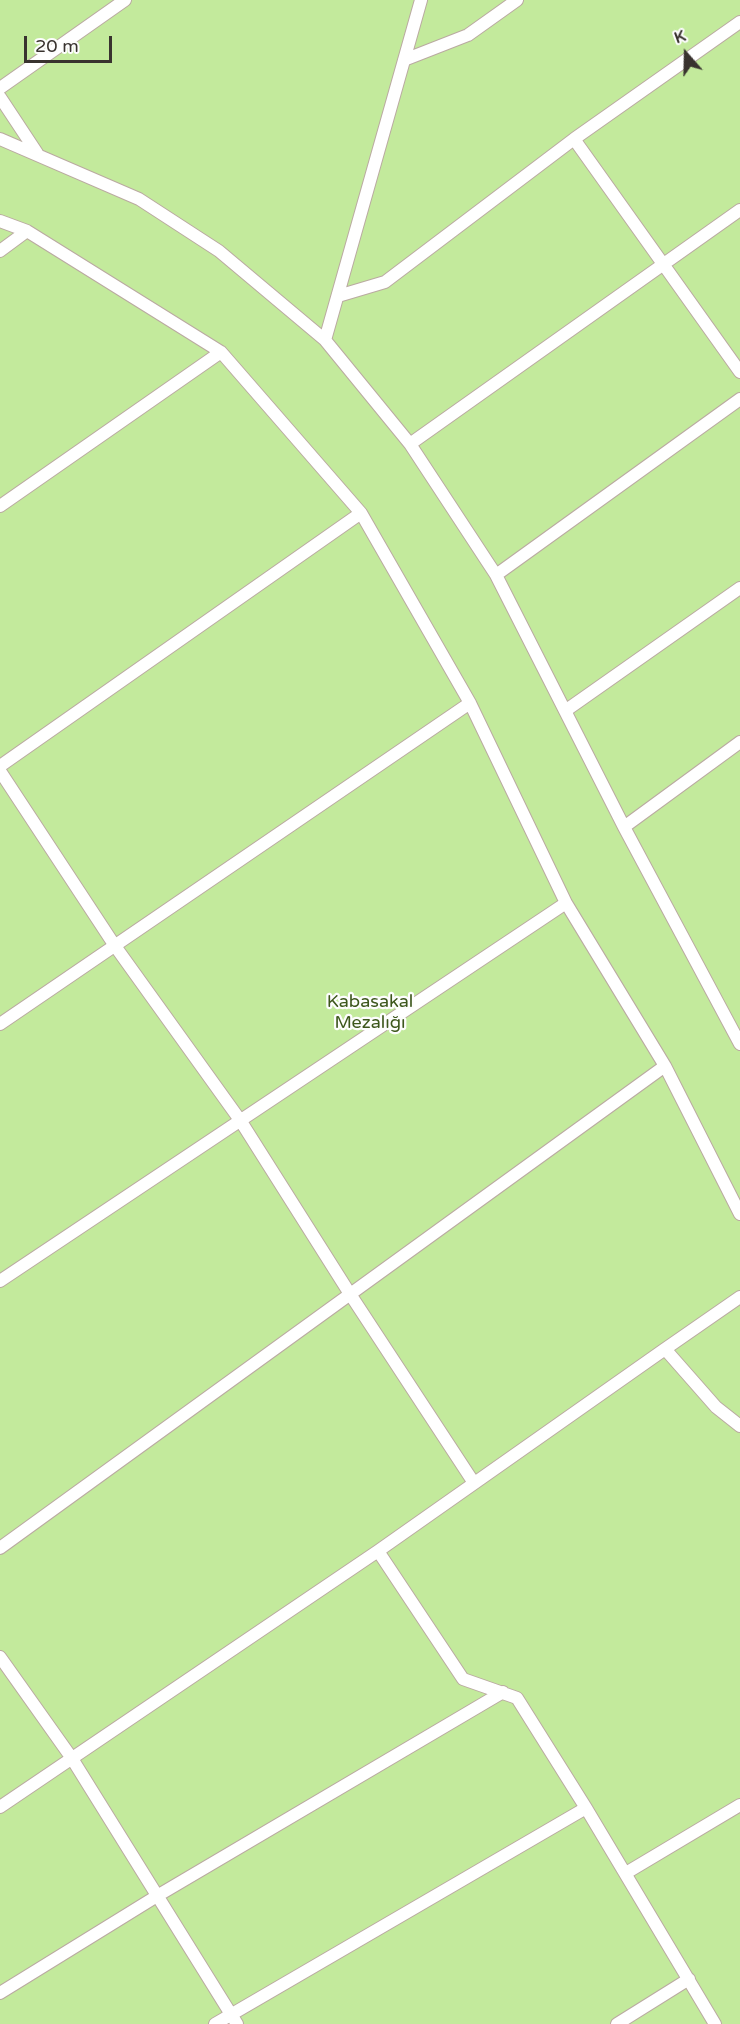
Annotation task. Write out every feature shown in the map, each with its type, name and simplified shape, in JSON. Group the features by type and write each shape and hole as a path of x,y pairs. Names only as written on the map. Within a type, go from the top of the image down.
{"lane":[{"path":"0,88 125,0"},
{"path":"408,0 417,14"},
{"path":"325,340 421,0"},
{"path":"404,60 468,36 517,0"},
{"path":"338,296 385,282 574,139 740,22"},
{"path":"0,97 38,154"},
{"path":"0,138 139,198 219,251 325,340 410,444 496,575 624,827 738,1034"},
{"path":"574,139 740,372"},
{"path":"410,444 740,210"},
{"path":"0,221 27,231 221,352 362,513 470,703 566,903 664,1066 740,1214"},
{"path":"0,250 27,231"},
{"path":"0,506 221,352"},
{"path":"496,575 740,399"},
{"path":"0,766 362,513"},
{"path":"565,711 740,588"},
{"path":"0,1024 470,703"},
{"path":"624,827 740,742"},
{"path":"0,771 115,946 240,1120 350,1294 474,1483"},
{"path":"0,1281 566,903"},
{"path":"0,1548 664,1066"},
{"path":"0,1808 71,1757 378,1551 740,1297"},
{"path":"665,1349 716,1407 740,1425"},
{"path":"378,1551 463,1679 517,1698 626,1873 715,2024"},
{"path":"0,1657 71,1757 234,2019"},
{"path":"0,1993 157,1896 503,1692"},
{"path":"626,1873 740,1805"},
{"path":"215,2024 234,2019 586,1808"},
{"path":"617,2024 689,1979"}],"green space":[{"name":"Kabasakal Mezalığı","path":"0,0 740,0 740,2024 0,2024"}]}
